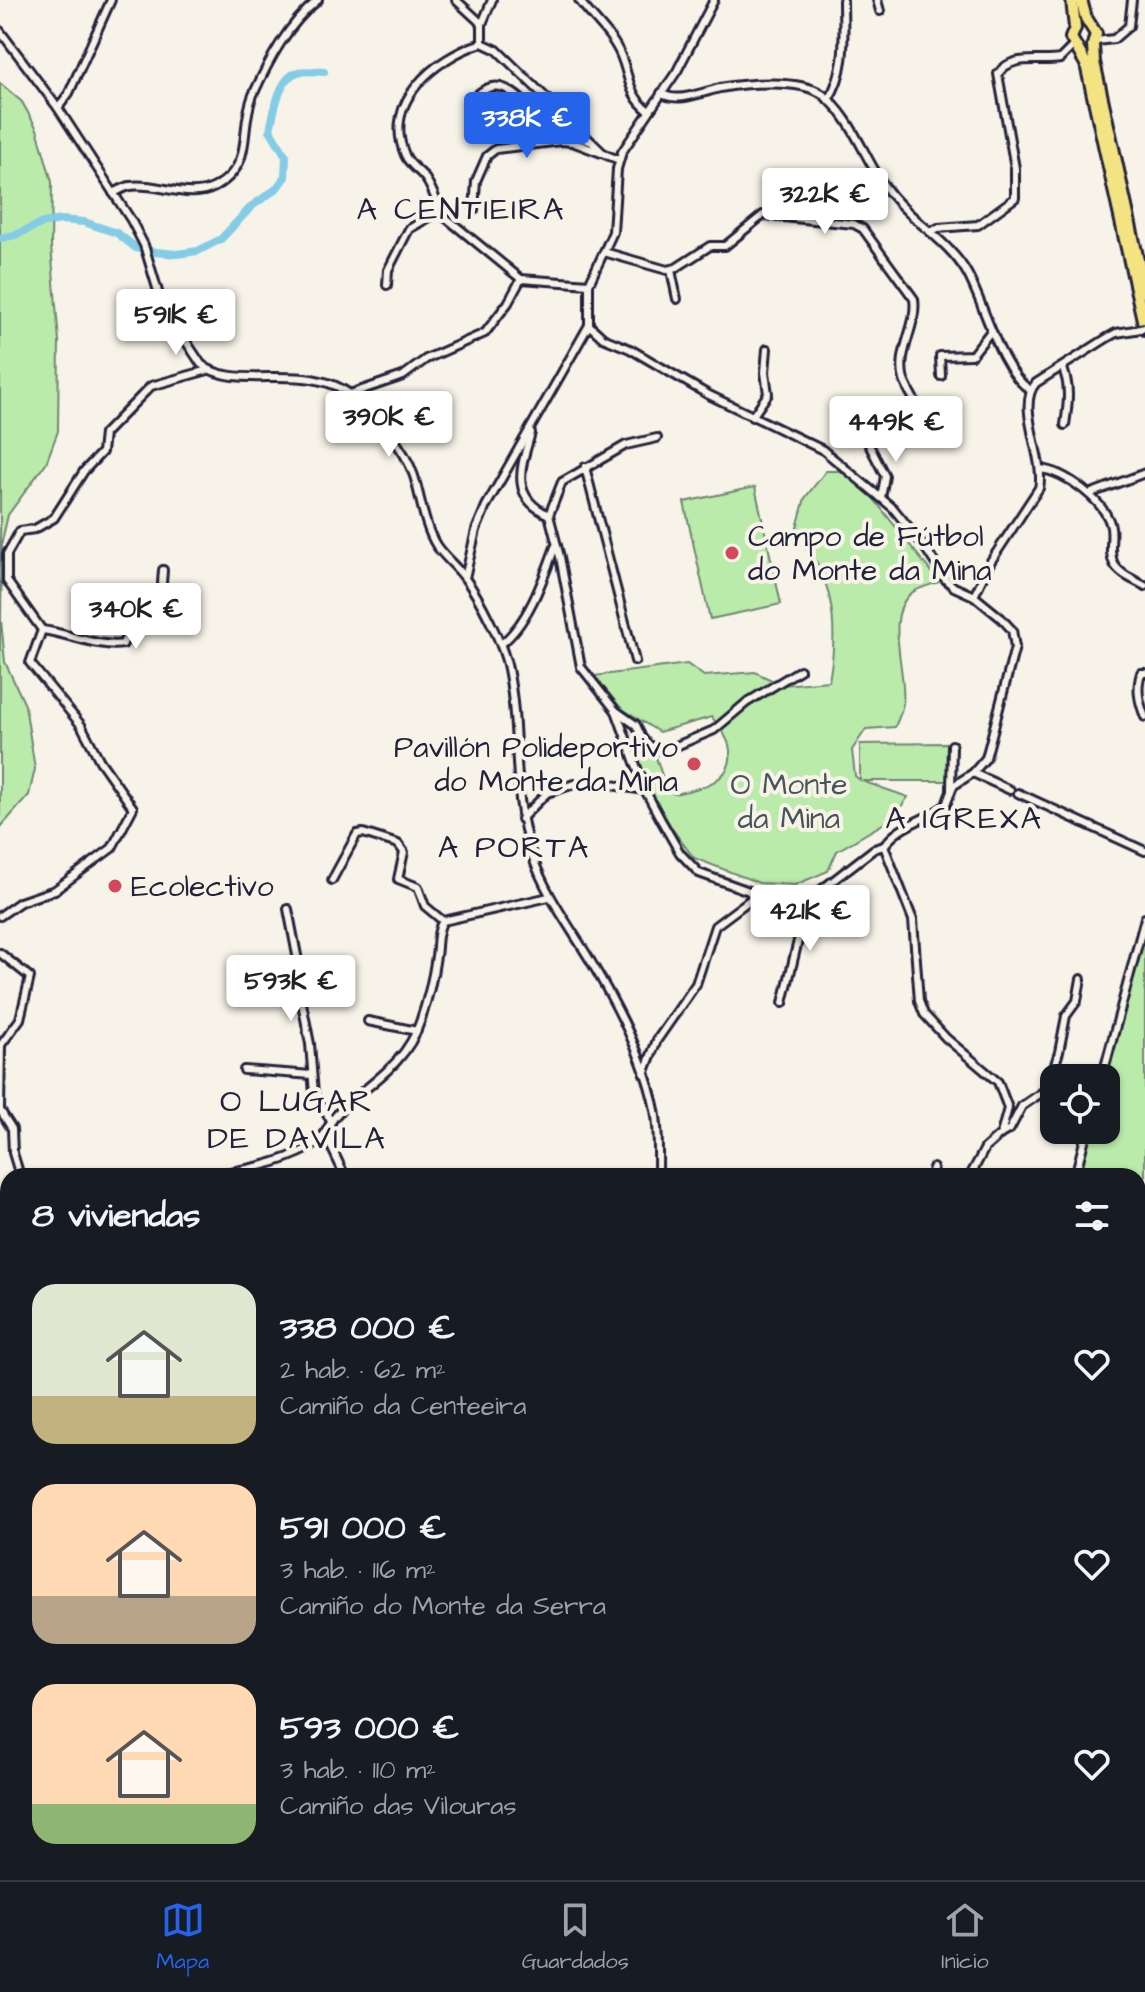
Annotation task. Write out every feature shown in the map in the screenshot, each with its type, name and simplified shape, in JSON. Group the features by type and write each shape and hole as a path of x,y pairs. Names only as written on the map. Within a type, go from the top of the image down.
{"main road":[{"path":"1072,0 1075,28 1072,34 1086,64 1142,329"},
{"path":"1081,0 1089,25 1096,31 1094,62 1145,292"},
{"path":"1075,28 1082,24 1089,25"},
{"path":"1077,47 1095,43"}],"street":[{"path":"58,108 69,93 111,0"},
{"path":"113,193 130,186 193,192 210,189 229,179 245,150 247,118 253,97 289,29 299,15 318,0"},
{"path":"456,0 482,24"},
{"path":"482,43 482,24 492,0"},
{"path":"579,0 611,39 621,56 632,94 649,111"},
{"path":"828,100 839,79 843,62 843,0"},
{"path":"877,0 880,11"},
{"path":"1095,43 1114,39 1129,26 1129,3 1132,0"},
{"path":"465,578 476,530 486,506 589,325 589,284 614,224 619,160 692,44 712,1"},
{"path":"0,31 58,108 113,193 144,245 162,305 189,349 208,370 223,375 309,378 335,386 350,394 390,435 405,457 435,544 465,578 501,644 514,701 521,819 531,853 549,897 592,963 625,1025 655,1112 658,1168"},
{"path":"482,43 497,50 604,154"},
{"path":"482,43 445,61 406,97 399,126 406,158 425,177 440,211 521,279 589,284"},
{"path":"930,232 938,228 978,225 1015,198 1015,168 998,74 1005,65 1018,61 1060,59 1077,47"},
{"path":"661,93 667,97 677,97 724,87 797,85 812,89 828,100 845,119 894,198 967,273 991,331 1015,373 1030,390"},
{"path":"476,96 485,88 509,89 544,121 593,143"},
{"path":"474,210 476,181 487,156 496,149 561,141 572,142 619,160"},
{"path":"387,285 388,270 409,229 440,211"},
{"path":"604,252 671,270 710,246 725,246 763,215 854,224 863,229 914,299 915,309 903,354 903,371 904,380 920,412 924,412"},
{"path":"671,270 677,299"},
{"path":"350,394 403,376 426,359 485,333 508,303 521,279"},
{"path":"589,325 603,338 630,349 707,394 823,450 893,508 924,546 946,580 974,596 1012,630 1015,647 986,758 951,790"},
{"path":"974,596 991,561 1037,494 1040,469 1029,408 1030,390 1036,383 1116,333 1142,329"},
{"path":"941,376 940,356 972,355 991,331"},
{"path":"752,417 768,394 765,372 767,349"},
{"path":"1062,367 1068,399 1065,425"},
{"path":"163,570 160,611 130,626 123,644 111,646 65,632 42,630 7,581 7,554 20,531 35,529 54,518 84,471 102,452 104,434 151,386 208,370"},
{"path":"534,422 519,479 528,500 549,515"},
{"path":"864,435 885,476 881,498"},
{"path":"657,438 626,445 562,482 549,515 581,667 616,711 636,725 648,745 659,750 669,749 714,730 746,703 800,670"},
{"path":"585,467 635,661"},
{"path":"1040,469 1062,477 1089,494 1104,509 1110,524 1111,557 1116,568 1145,586"},
{"path":"1089,494 1145,473"},
{"path":"552,571 555,547"},
{"path":"501,644 512,634 544,580 561,562"},
{"path":"552,571 565,583"},
{"path":"0,916 20,902 55,890 112,848 133,808 100,761 81,725 30,663 42,630"},
{"path":"1145,673 1139,677 1138,696 1145,717"},
{"path":"616,711 645,790 680,853 706,877 749,891 752,895"},
{"path":"752,895 809,895 825,889 874,849 884,846 893,833 946,805 951,790 952,745"},
{"path":"973,773 1010,790"},
{"path":"521,819 547,793 574,784 598,783 645,790"},
{"path":"1018,793 1145,851"},
{"path":"332,880 357,834 398,844 404,852 398,879 418,887 425,906 443,921"},
{"path":"884,846 913,920 921,1008 937,1029 998,1082 1008,1108 1001,1134"},
{"path":"644,1074 657,1040 696,984 715,926 751,899 752,895"},
{"path":"783,1003 809,895"},
{"path":"264,1168 326,1136 331,1121 397,1064 410,1047 417,1031 436,958 439,926 443,921 549,897"},
{"path":"288,909 301,976 301,998 317,1100 331,1121"},
{"path":"1106,1064 1145,918"},
{"path":"0,953 30,977 17,1024 1,1045 0,1110 12,1129 13,1153 18,1168"},
{"path":"1056,1064 1066,1016 1077,1001 1081,979"},
{"path":"368,1021 417,1031"},
{"path":"244,1070 312,1075"},
{"path":"974,1168 985,1148 1010,1129 1022,1106 1040,1095"},
{"path":"326,1136 341,1168"},
{"path":"1077,1168 1083,1144"}],"green space":[{"path":"0,83 22,102 37,129 52,182 51,246 59,341 58,431 46,463 8,515 2,541 1,620 5,662 25,705 35,769 29,795 0,828"},
{"name":"O Monte da Mina","path":"826,471 843,471 873,498 939,582 913,592 902,604 897,631 902,709 895,727 866,729 852,750 855,776 860,780 860,744 948,743 949,781 862,781 908,797 893,818 837,851 828,871 795,885 759,883 694,858 649,789 634,743 656,757 666,788 674,794 705,786 722,775 730,757 728,742 712,717 659,732 621,708 594,676 687,664 704,676 755,672 782,685 829,681 833,637 828,593 818,565 795,535 805,498"},
{"name":"Campo de Fútbol do Monte da Mina","path":"755,487 781,604 710,619 684,502"},
{"path":"1145,928 1145,1168 1079,1168 1086,1144 1120,1144 1120,1064 1109,1064"}],"waterway":[{"path":"0,238 61,220 84,222 117,233 136,248 177,254 198,251 221,239 285,177 286,156 270,130 278,97 291,76 301,71 324,72"},
{"path":"0,1811 0,1834"}],"place":[{"name":"Campo de Fútbol do Monte da Mina","path":"732,553"},
{"name":"Pavillón Polideportivo do Monte da Mina","path":"694,764"},
{"name":"Ecolectivo","path":"115,886"}],"district":[{"name":"A CENTIEIRA","path":"461,208"},
{"name":"A IGREXA","path":"964,817"},
{"name":"A PORTA","path":"514,846"},
{"name":"O LUGAR DE DAVILA","path":"297,1118"}]}
